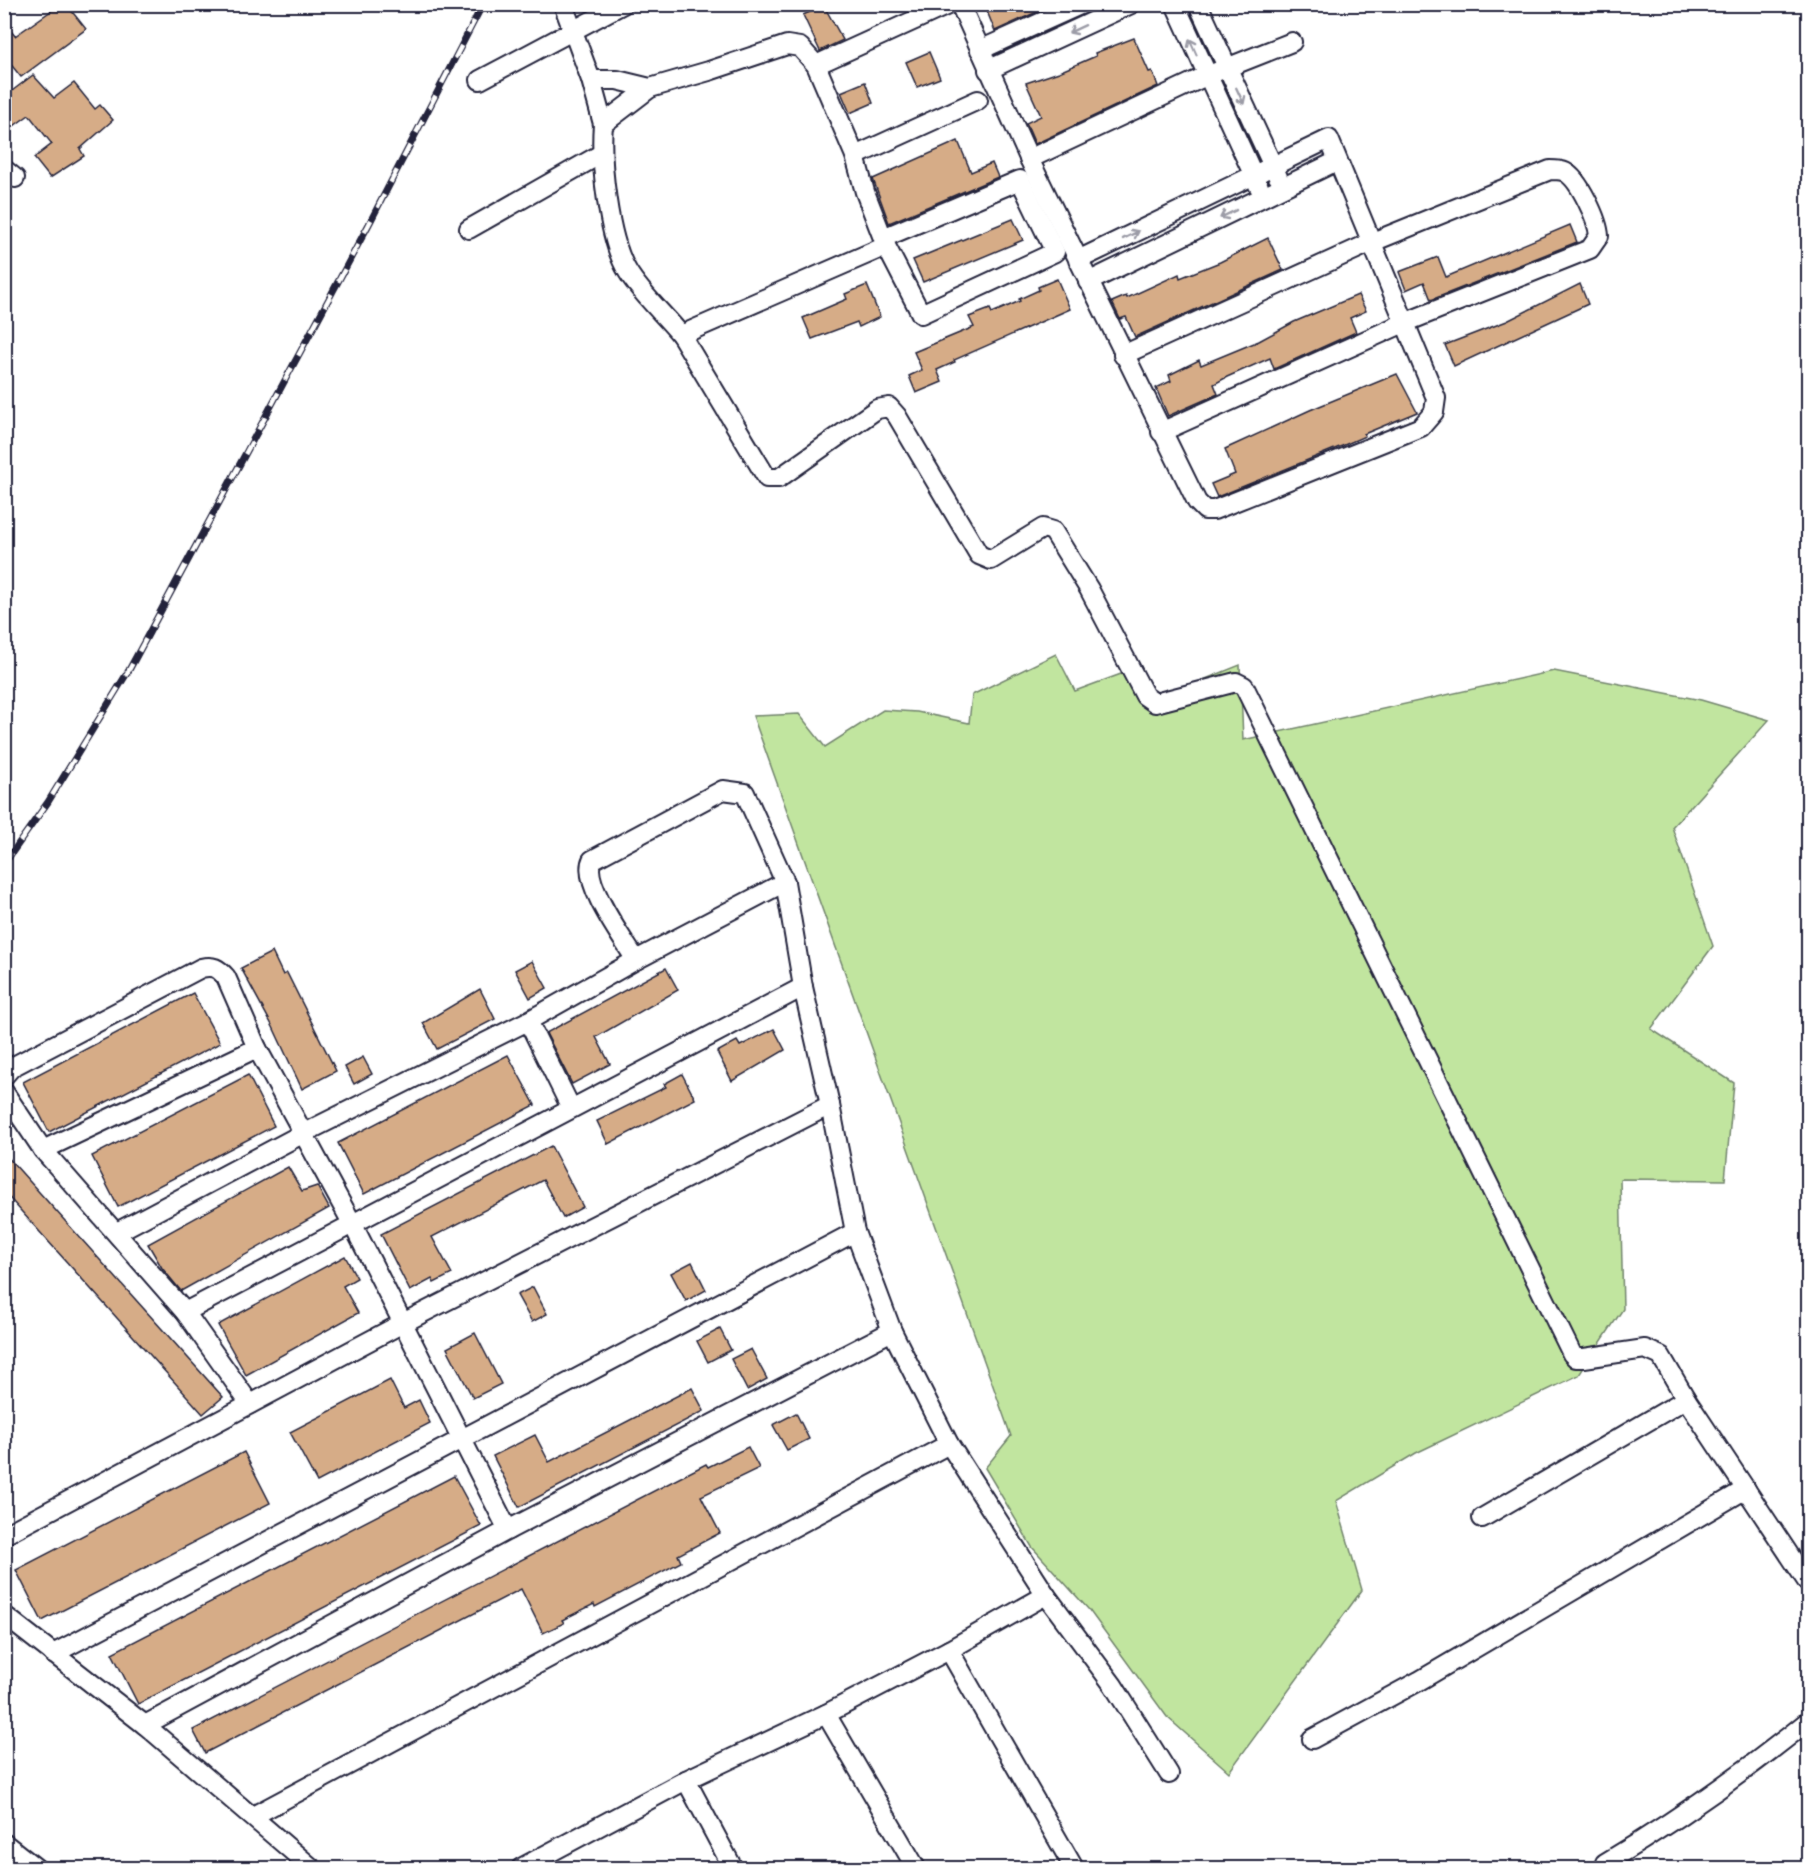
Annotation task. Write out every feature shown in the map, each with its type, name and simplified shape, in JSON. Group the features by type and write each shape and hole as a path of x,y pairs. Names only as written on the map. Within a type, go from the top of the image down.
{"street":[{"path":"563,4 574,29 603,124 601,154 621,259 636,284 681,335 767,478 779,478 877,409 889,408 897,416 979,555 991,560 1043,528 1053,531 1089,589 1145,696 1150,700 1155,703 1236,682 1244,686 1572,1354 1576,1358 1584,1358 1645,1349 1661,1356 1686,1399 1809,1582"},
{"path":"480,80 623,4"},
{"path":"816,65 950,4"},
{"path":"960,4 1029,159 1123,355 1197,502 1205,510 1214,510 1421,427 1430,419 1437,404 1329,139 1078,261"},
{"path":"980,50 1082,4"},
{"path":"988,70 1131,4"},
{"path":"1175,4 1263,197"},
{"path":"1198,4 1282,187"},
{"path":"1029,159 1206,76 1292,42"},
{"path":"603,124 650,88 787,45 800,47 816,65 855,156 885,242 921,314 1055,252 1020,180 885,242 681,335"},
{"path":"591,80 617,80 650,88"},
{"path":"855,156 978,100"},
{"path":"469,230 601,154"},
{"path":"1088,282 1337,161"},
{"path":"1123,355 1370,243 1550,170 1564,171 1574,180 1590,208 1599,236 1590,249 1404,323 1161,432"},
{"path":"636,960 592,885 588,867 596,856 723,790 738,790 745,793 785,882 803,987 830,1105 855,1232 892,1331 949,1444 1046,1595 1113,1685 1169,1774"},
{"path":"117,1232 302,1134 528,1021 636,960 785,882"},
{"path":"4,1076 12,1067 201,968 210,966 218,968 226,977 257,1048 302,1134 354,1225 508,1530"},
{"path":"185,1312 803,987"},
{"path":"528,1021 571,1107"},
{"path":"43,1150 257,1048"},
{"path":"4,1092 43,1150 185,1312 250,1404"},
{"path":"4,1535 403,1323 830,1105"},
{"path":"53,1654 855,1232"},
{"path":"145,1725 508,1530 892,1331"},
{"path":"1482,1518 1686,1399"},
{"path":"253,1816 949,1444"},
{"path":"1312,1739 1419,1680 1746,1489"},
{"path":"521,1869 686,1780 826,1714 949,1650 1046,1595"},
{"path":"4,1615 145,1725 312,1869"},
{"path":"949,1650 1074,1869"},
{"path":"826,1714 916,1869"},
{"path":"1605,1863 1678,1820 1745,1772 1809,1721"},
{"path":"686,1780 733,1869"},
{"path":"4,1843 36,1869"}],"green space":[{"path":"1056,654 1075,691 1132,670 1156,699 1240,665 1243,740 1554,671 1701,700 1769,720 1672,827 1713,946 1651,1029 1734,1083 1725,1180 1620,1179 1623,1309 1579,1375 1416,1453 1336,1501 1362,1590 1229,1772 1167,1717 1089,1610 1032,1547 985,1468 1011,1436 753,716 799,714 825,747 883,710 917,712 969,723 972,695"}],"building":[{"path":"61,4 66,4 86,29 21,77 4,56 4,22 15,36"},
{"path":"984,4 1054,4 995,31"},
{"path":"824,6 843,40 820,51 803,15"},
{"path":"1134,38 1158,86 1035,144 1026,123 1041,116 1026,83 1059,72 1096,56 1095,53"},
{"path":"929,52 940,78 917,87 906,62"},
{"path":"33,75 54,98 74,83 95,109 100,105 113,120 80,149 84,156 50,178 34,158 52,144 29,115 4,133 4,97"},
{"path":"865,82 873,103 850,113 841,92"},
{"path":"958,141 971,172 992,163 998,177 889,223 873,179"},
{"path":"1013,219 1023,240 923,282 913,260"},
{"path":"1570,225 1577,242 1431,300 1424,282 1406,290 1399,272 1438,257 1446,277"},
{"path":"1268,238 1283,270 1135,337 1126,317 1120,319 1112,302 1126,296 1127,298 1179,274 1180,278 1220,262"},
{"path":"1057,279 1070,309 954,360 955,362 937,370 942,382 916,393 909,376 922,370 914,352 974,327 969,317 990,309 992,313 1020,301 1019,299 1039,290 1038,287"},
{"path":"1580,284 1588,304 1454,366 1445,345 1507,321"},
{"path":"867,285 880,317 859,327 857,322 812,339 803,318 847,299 845,294"},
{"path":"1358,295 1366,311 1350,318 1356,332 1274,369 1270,358 1227,377 1214,384 1218,394 1168,416 1156,388 1171,381 1169,375 1199,360 1201,365 1259,341 1294,322"},
{"path":"1397,374 1417,412 1364,434 1365,436 1342,446 1217,497 1211,484 1235,474 1225,449"},
{"path":"272,952 283,975 287,973 336,1071 302,1089 273,1027 241,968"},
{"path":"532,961 547,988 530,998 515,970"},
{"path":"666,968 678,990 596,1037 610,1064 572,1084 546,1033"},
{"path":"480,989 495,1019 437,1049 423,1023"},
{"path":"193,993 220,1043 49,1132 23,1082"},
{"path":"774,1029 785,1050 732,1081 717,1052 737,1041 740,1046"},
{"path":"508,1055 535,1105 364,1194 338,1143"},
{"path":"363,1057 372,1074 354,1084 345,1067"},
{"path":"682,1074 695,1099 608,1144 597,1121 666,1087 664,1084"},
{"path":"248,1075 274,1126 118,1207 92,1156"},
{"path":"551,1146 583,1207 563,1218 543,1180 432,1237 452,1274 434,1283 432,1279 410,1291 381,1234"},
{"path":"4,1153 223,1397 203,1414 4,1192"},
{"path":"288,1167 302,1191 317,1186 329,1208 181,1291 162,1268 148,1244"},
{"path":"345,1256 357,1278 343,1286 358,1313 246,1375 218,1325"},
{"path":"692,1262 706,1290 686,1301 671,1273"},
{"path":"533,1287 547,1314 532,1322 517,1295"},
{"path":"720,1329 731,1350 708,1362 697,1341"},
{"path":"475,1333 501,1384 473,1398 447,1348"},
{"path":"751,1349 767,1379 747,1390 731,1359"},
{"path":"390,1380 404,1408 419,1400 430,1423 317,1482 290,1432"},
{"path":"692,1388 704,1411 519,1507 493,1456 535,1435 549,1462"},
{"path":"796,1413 809,1439 787,1450 773,1425"},
{"path":"748,1447 759,1468 701,1496 720,1533 678,1555 681,1562 595,1607 594,1604 562,1620 564,1623 543,1633 521,1589 205,1753 193,1730 706,1464 708,1467"},
{"path":"244,1452 270,1503 42,1621 16,1570"},
{"path":"454,1476 481,1526 138,1704 112,1653"}],"railway":[{"path":"4,864 48,802 129,670 368,226 483,4"}]}
